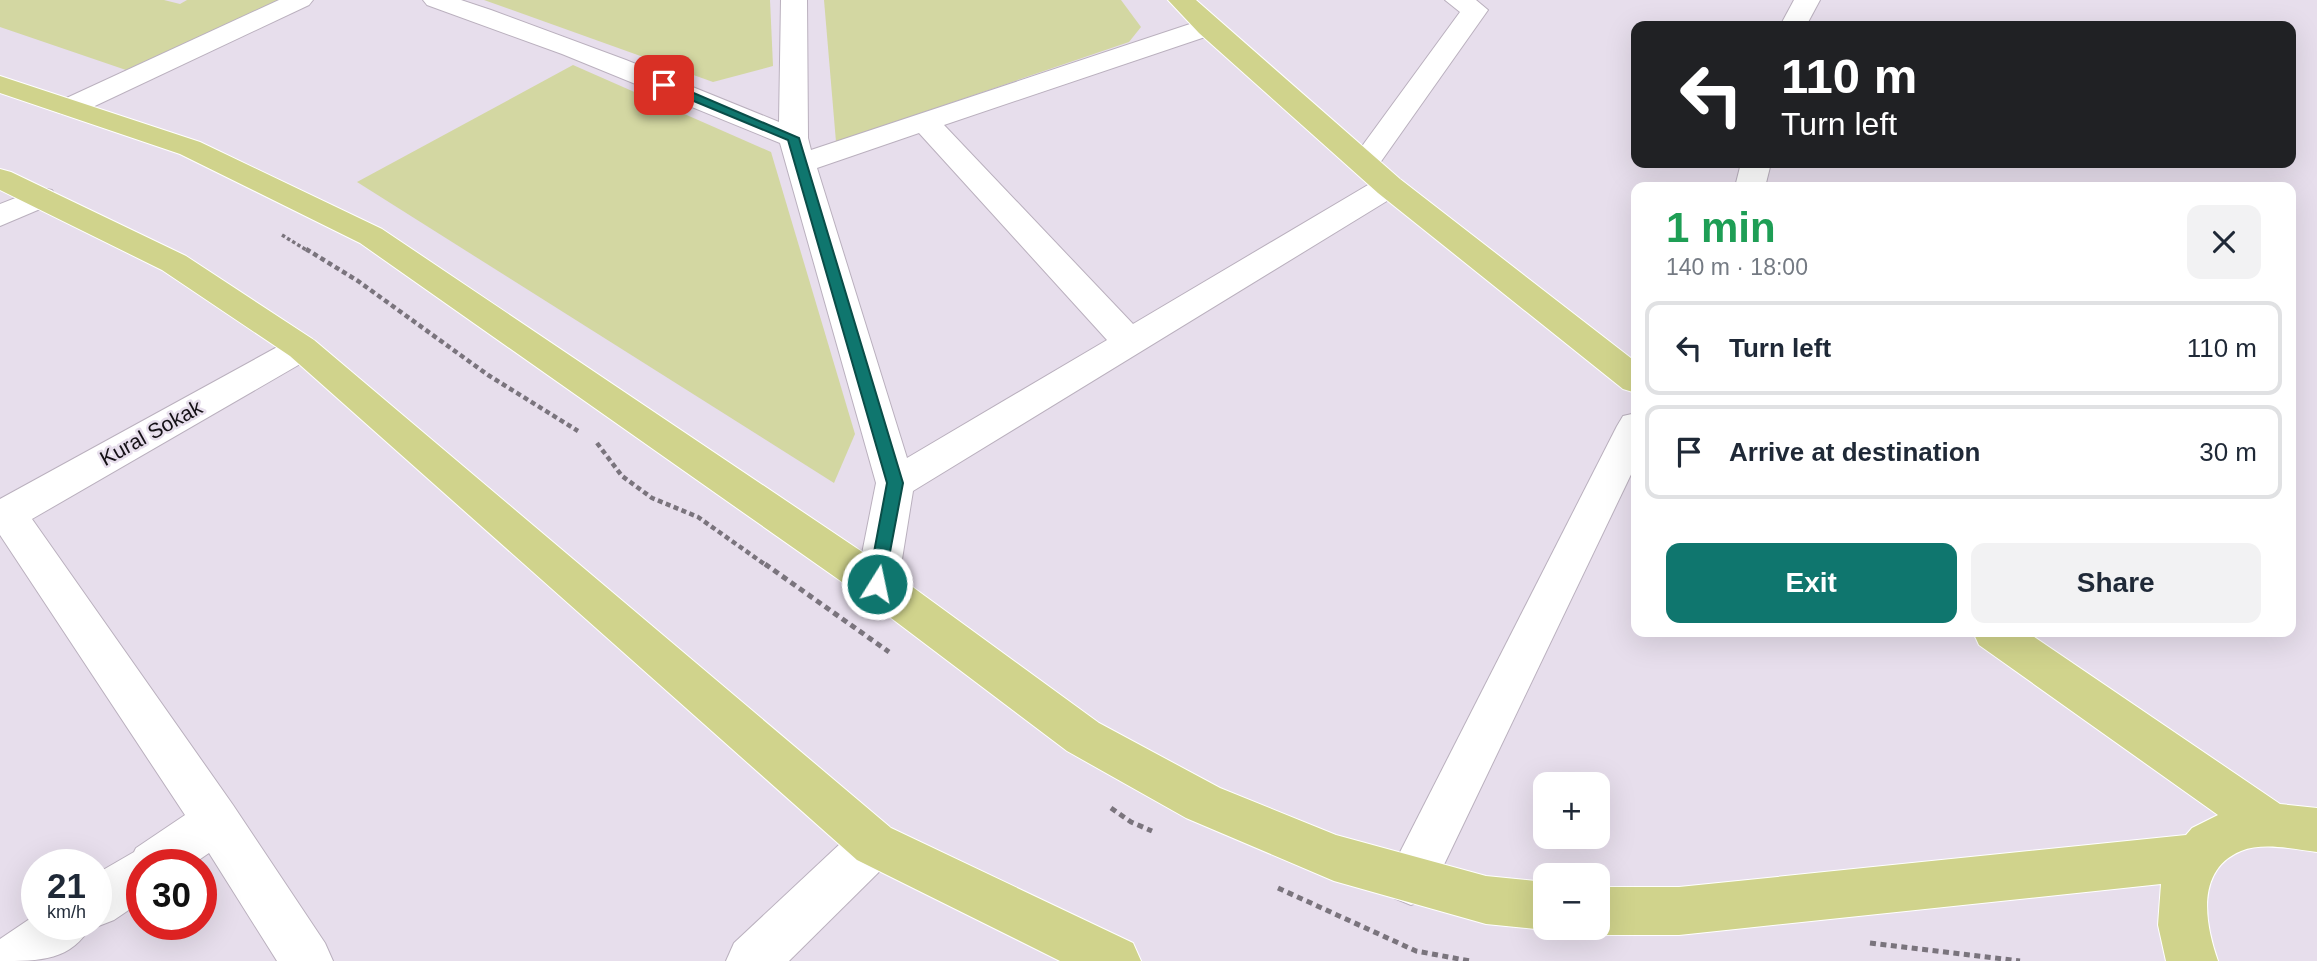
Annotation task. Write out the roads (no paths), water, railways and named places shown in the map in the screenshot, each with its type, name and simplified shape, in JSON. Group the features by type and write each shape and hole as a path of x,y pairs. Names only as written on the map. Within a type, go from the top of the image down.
{"main road":[{"path":"1181,0 1208,27 1377,175 1631,376"},
{"path":"0,84 190,148 371,236 877,584 1083,737 1203,803 1334,858 1486,900 1533,905"},
{"path":"0,178 174,262 302,348 874,844 1115,961"},
{"path":"2001,637 2270,824"},
{"path":"1610,911 1679,911 2195,857 2226,834 2270,824 2317,830"},
{"path":"2192,961 2184,942 2180,893 2195,857"}],"street":[{"path":"70,107 300,0"},
{"path":"436,0 613,63 797,151 925,122 1208,27"},
{"path":"794,0 797,151 895,483 877,584"},
{"path":"895,483 1129,342 1377,175 1475,10 1458,0"},
{"path":"1796,21 1807,0"},
{"path":"925,122 1129,342"},
{"path":"0,216 41,197"},
{"name":"Kural Sokak","path":"4,516 302,348"},
{"path":"1411,881 1631,436"},
{"path":"4,516 216,821 307,961"},
{"path":"175,849 216,821"},
{"path":"752,961 874,844"},
{"path":"13,961 43,940"}]}
